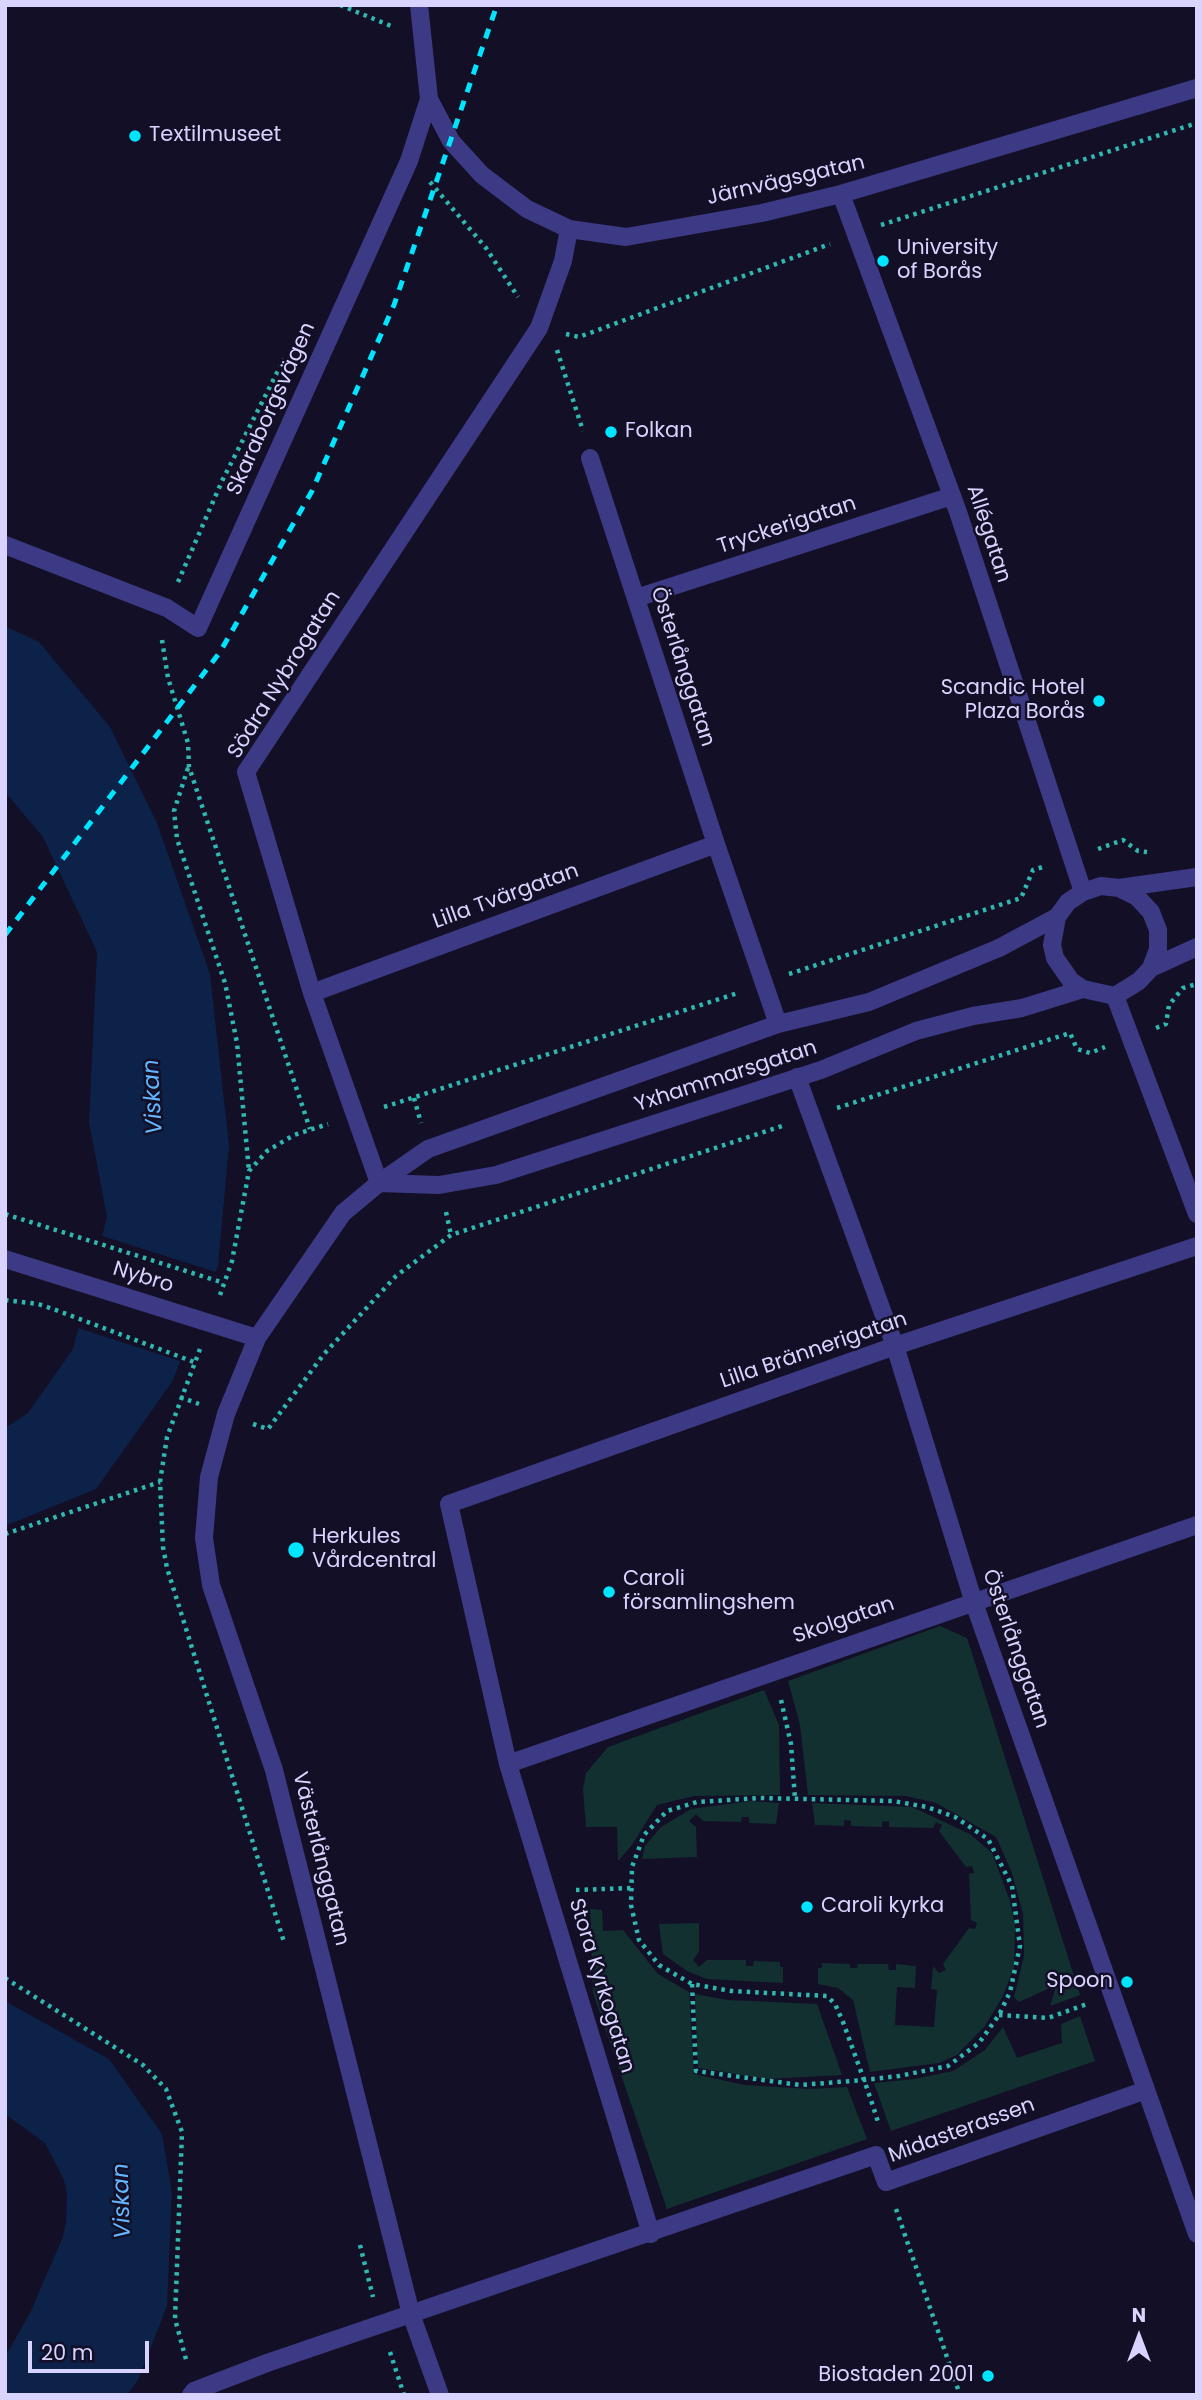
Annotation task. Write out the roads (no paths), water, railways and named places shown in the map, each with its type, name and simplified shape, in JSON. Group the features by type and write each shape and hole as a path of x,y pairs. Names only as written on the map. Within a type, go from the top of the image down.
{"street":[{"name":"Skaraborgsvägen","path":"5,545 167,608 198,628 409,162 429,99 419,5"},
{"name":"Järnvägsgatan","path":"429,99 452,141 482,176 527,209 569,229 625,237 762,213 841,194 1197,88"},
{"name":"Allégatan","path":"841,194 952,496 1083,892"},
{"name":"Södra Nybrogatan","path":"379,1183 312,993 246,772 539,328 563,261 569,229"},
{"name":"Österlånggatan","path":"590,458 778,1024"},
{"name":"Tryckerigatan","path":"636,598 952,496"},
{"name":"Lilla Tvärgatan","path":"312,993 716,844"},
{"path":"1119,888 1137,897 1154,921 1158,949 1151,968 1139,981 1115,996 1083,989 1062,971 1055,958 1052,930 1056,917 1068,902 1083,892 1101,886 1119,888 1197,877"},
{"name":"Yxhammarsgatan","path":"257,1338 343,1213 379,1183 428,1149 778,1024 869,1002 999,948 1056,917"},
{"path":"1151,968 1197,947"},
{"name":"Yxhammarsgatan","path":"379,1183 439,1185 496,1175 797,1077 916,1031 972,1016 1021,1009 1083,989"},
{"path":"1115,996 1197,1214"},
{"name":"Österlånggatan","path":"797,1077 895,1346 973,1600 1197,2234"},
{"name":"Lilla Brännerigatan","path":"449,1504 895,1346 1197,1246"},
{"name":"Nybro","path":"5,1259 257,1338"},
{"name":"Västerlånggatan","path":"257,1338 226,1414 209,1477 204,1538 211,1585 274,1770 411,2314 440,2395"},
{"name":"Stora Kyrkogatan","path":"449,1504 508,1764 651,2234"},
{"name":"Skolgatan","path":"508,1764 973,1600 1197,1525"},
{"name":"Midasterassen","path":"651,2234 876,2155 886,2182 1146,2090"},
{"path":"193,2393 411,2314 651,2234"}],"water":[{"name":"Viskan","path":"5,626 39,642 110,727 157,823 210,974 229,1145 218,1266 172,1382 96,1489 5,1526 5,1428 28,1413 73,1349 107,1217 89,1122 97,952 43,837 5,792"},
{"name":"Viskan","path":"5,2001 109,2059 162,2134 172,2192 167,2306 138,2380 127,2395 5,2395 5,2357 30,2313 62,2239 66,2223 67,2195 64,2180 45,2143 5,2114"}],"railway":[{"path":"5,935 220,652 312,491 394,305 497,5"}],"place":[{"name":"Textilmuseet","path":"135,136"},
{"name":"University of Borås","path":"883,261"},
{"name":"Folkan","path":"611,432"},
{"name":"Scandic Hotel Plaza Borås","path":"1099,701"},
{"name":"Herkules Vårdcentral","path":"296,1550"},
{"name":"Caroli församlingshem","path":"609,1592"},
{"name":"Caroli kyrka","path":"807,1907"},
{"name":"Spoon","path":"1127,1982"},
{"name":"Biostaden 2001","path":"988,2376"}]}
